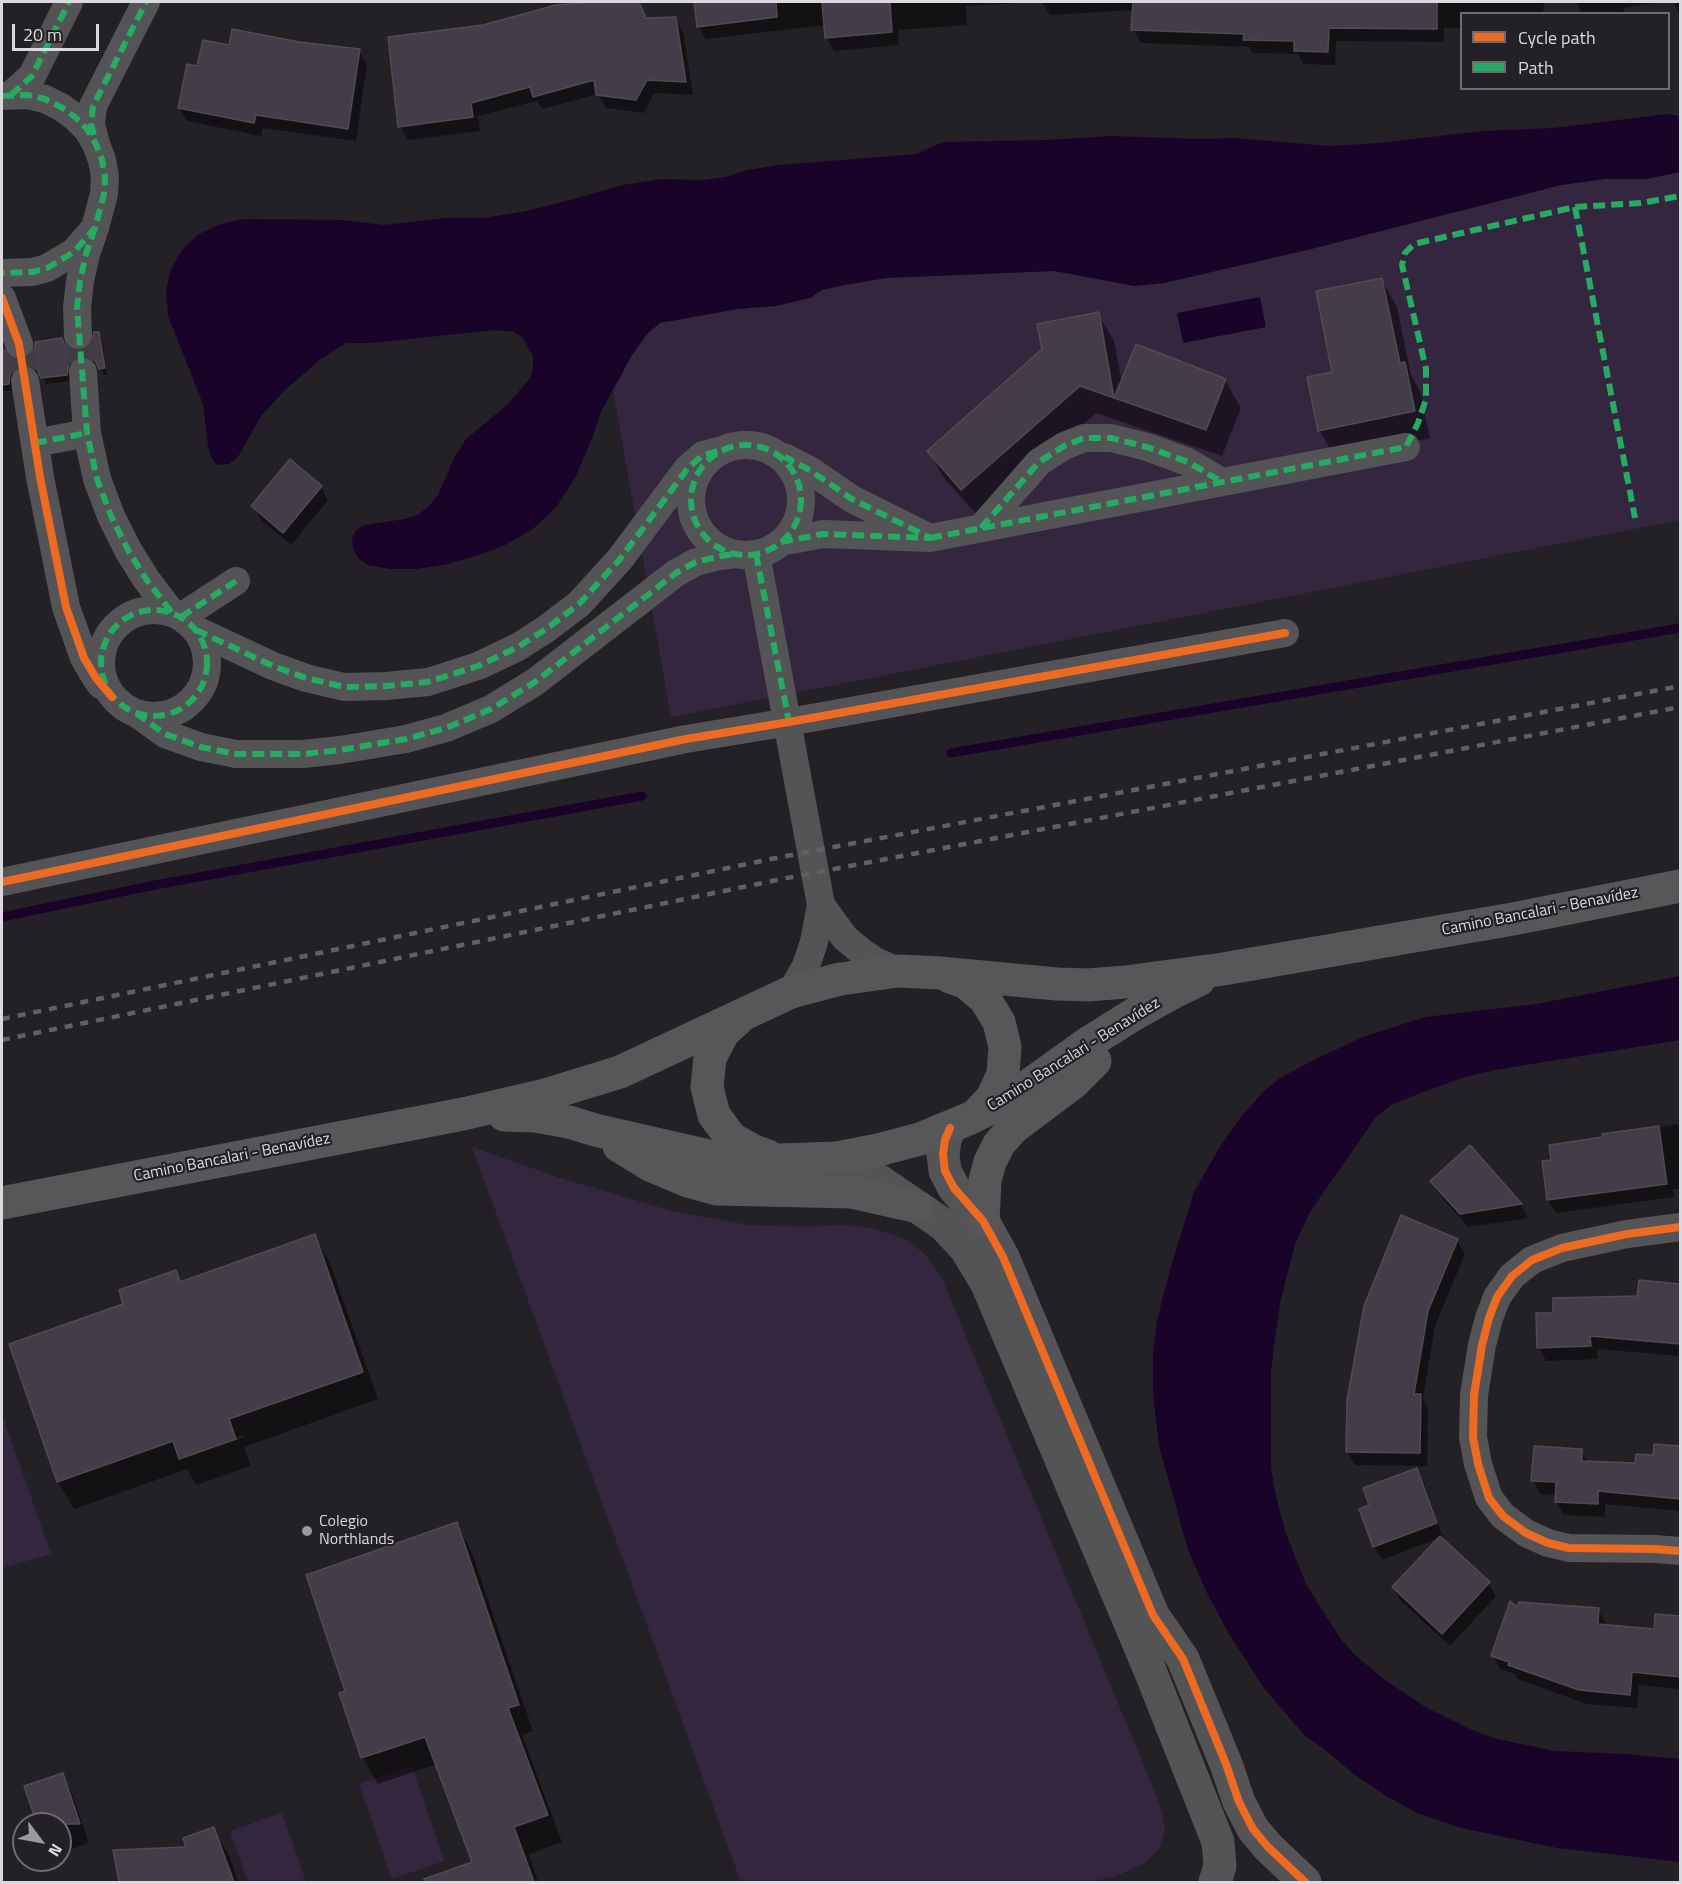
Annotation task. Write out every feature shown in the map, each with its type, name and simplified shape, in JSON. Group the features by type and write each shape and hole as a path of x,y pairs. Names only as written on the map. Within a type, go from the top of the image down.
{"main road":[{"name":"Camino Bancalari - Benavídez","path":"2,1203 463,1114 545,1095 621,1072 791,992 840,979 897,971 1057,984 1088,985 1125,982 1222,969 1513,919 1680,886"},
{"name":"Camino Bancalari - Benavídez","path":"463,1114 535,1116 718,1158 782,1161 837,1158 920,1139 962,1123 1017,1094 1088,1043 1136,1013 1222,969"},
{"path":"940,973 965,982 985,999 999,1022 1005,1047 1003,1074 992,1098 962,1123"},
{"path":"983,1221 985,1180 990,1162 999,1144 1013,1128 1073,1083 1104,1052 1136,1013"},
{"path":"744,1014 723,1033 710,1059 707,1087 714,1115 731,1138 754,1151 782,1161"},
{"path":"595,1130 650,1165 717,1189 851,1192 918,1207"}],"street":[{"path":"6,96 32,76 69,2"},
{"path":"78,335 77,308 80,280 104,194 105,177 102,160 91,124 93,106 146,2"},
{"path":"6,96 45,99 61,107 87,129 96,144"},
{"path":"2,273 32,272 47,268 74,252 95,228"},
{"path":"2,298 19,344"},
{"path":"83,372 87,433 97,479 111,516 146,579 205,647 207,657 206,676 191,702 174,712 155,717 136,713"},
{"path":"25,381 40,477 66,607 84,658 96,678 119,704 165,734 201,747 236,753 303,754 340,750 406,739 446,728 491,709 535,682 676,573 696,562 720,555 758,550 824,534 930,538 1406,447"},
{"path":"35,443 87,433"},
{"path":"981,528 1039,462 1064,446 1084,438 1110,438 1147,447 1188,462 1222,482"},
{"path":"112,697 103,679 102,650 117,624 134,613 153,610 183,620 273,666 306,678 344,687 428,682 478,666 518,647 579,604 620,559 688,468 703,455 743,444 774,452 811,471 852,499 930,538"},
{"path":"722,450 706,461 695,477 691,497 693,517 702,534 717,547 758,550 795,526 801,506 801,495 795,475 782,458 774,452"},
{"path":"758,550 821,905 814,942 806,966 791,992"},
{"path":"183,620 236,581"},
{"path":"2,882 686,739 1285,633"},
{"path":"821,905 845,938 875,961 897,971"},
{"path":"962,1123 945,1140 943,1154 945,1171 954,1188 983,1221 1003,1257 1153,1615 1183,1659 1239,1802 1253,1828 1268,1847 1305,1882"},
{"path":"837,1158 878,1180 944,1225 966,1249 987,1284 1149,1668 1218,1842 1220,1866 1215,1882"},
{"path":"1680,1227 1627,1234 1562,1248 1532,1260 1512,1276 1497,1297 1482,1345 1474,1395 1473,1437 1478,1464 1489,1498 1503,1516 1526,1533 1548,1543 1569,1548 1680,1551"}],"shaded area":[{"path":"1667,114 1680,116 1680,172 1646,179 1605,179 1561,185 1311,249 1164,283 1134,286 1054,271 886,278 822,290 810,298 776,306 737,309 660,323 647,334 632,355 601,412 575,478 557,506 533,529 505,545 444,565 416,569 390,569 368,565 359,559 353,549 352,539 356,530 364,525 405,519 419,514 429,506 438,495 454,458 466,439 507,405 531,377 533,356 523,338 514,332 495,330 372,343 346,343 321,359 285,390 261,416 238,457 229,464 219,465 213,461 208,446 203,404 168,316 166,291 170,271 182,250 197,235 218,225 242,219 343,220 384,225 446,218 483,218 526,211 622,185 661,179 703,180 779,165 916,154 943,142 1111,136 1233,138 1330,146 1379,143 1482,131 1553,128"},
{"path":"1680,172 1680,520 671,717 613,390 632,355 647,334 660,323 737,309 776,306 810,298 822,290 886,278 1054,271 1164,283 1311,249 1561,185 1605,179 1646,179"},
{"path":"1260,297 1266,327 1183,343 1177,313"},
{"path":"1680,976 1680,1040 1495,1070 1462,1078 1391,1105 1376,1117 1310,1212 1295,1244 1280,1303 1274,1345 1271,1373 1271,1467 1285,1531 1306,1584 1340,1638 1356,1656 1385,1680 1427,1708 1493,1738 1555,1751 1680,1759 1680,1862 1557,1848 1461,1828 1417,1813 1388,1797 1355,1775 1305,1736 1264,1688 1229,1634 1188,1550 1159,1446 1153,1393 1153,1353 1157,1320 1194,1192 1221,1145 1240,1118 1264,1091 1280,1078 1360,1038 1425,1017 1536,1004"},
{"path":"472,1147 560,1178 675,1212 749,1225 805,1227 843,1225 870,1228 903,1238 924,1253 941,1276 1156,1795 1165,1830 1159,1849 1143,1864 1116,1876 1089,1882 741,1882"},
{"path":"2,1414 51,1554 2,1568"},
{"path":"412,1766 444,1861 392,1879 359,1784"},
{"path":"282,1813 306,1882 248,1882 230,1831"}],"building":[{"path":"639,2 646,18 676,17 686,82 647,80 636,100 596,95 594,80 533,97 530,87 471,103 473,117 398,127 388,37 483,25 556,5"},
{"path":"694,2 776,2 777,17 697,27"},
{"path":"822,2 890,2 892,32 825,38"},
{"path":"1133,2 1437,2 1437,29 1329,28 1328,52 1294,51 1294,41 1243,40 1244,34 1131,30"},
{"path":"232,29 299,42 360,49 348,129 256,115 254,123 178,108 187,64 197,66 203,40 229,45"},
{"path":"1382,278 1400,363 1405,362 1415,411 1318,431 1307,377 1332,372 1316,291"},
{"path":"1099,312 1114,398 1080,386 961,490 927,451 1042,349 1037,324"},
{"path":"94,332 99,332 105,368 99,369 91,358 81,356 74,358 69,364 67,375 41,378 38,371 31,366 22,365 14,369 10,375 9,384 2,385 2,347 9,357 24,360 32,354 35,342 62,338 64,344 70,349 79,351 87,349 92,343"},
{"path":"1136,344 1226,379 1206,430 1114,398"},
{"path":"290,459 322,486 283,533 251,506"},
{"path":"1659,1126 1667,1184 1547,1200 1542,1161 1551,1160 1549,1145 1603,1137 1602,1134"},
{"path":"1470,1145 1522,1204 1460,1214 1430,1181"},
{"path":"1401,1215 1458,1239 1428,1311 1414,1394 1421,1394 1420,1453 1346,1452 1347,1400 1364,1306"},
{"path":"315,1234 363,1372 229,1419 236,1439 179,1459 173,1441 57,1482 9,1344 123,1304 119,1290 176,1270 180,1282"},
{"path":"1639,1280 1680,1284 1680,1344 1590,1336 1591,1346 1537,1348 1536,1313 1553,1313 1553,1298 1637,1296"},
{"path":"1654,1444 1680,1446 1680,1499 1598,1491 1598,1504 1555,1502 1556,1482 1531,1481 1534,1446 1582,1449 1582,1461 1635,1463 1636,1454 1653,1455"},
{"path":"1417,1468 1437,1523 1373,1547 1359,1509 1369,1505 1363,1488"},
{"path":"457,1522 519,1705 508,1708 548,1815 514,1827 534,1882 425,1882 424,1879 472,1862 425,1737 361,1758 339,1693 345,1691 306,1575"},
{"path":"1440,1536 1490,1582 1442,1634 1392,1587"},
{"path":"1510,1601 1517,1607 1519,1602 1599,1608 1598,1624 1654,1629 1655,1614 1680,1616 1680,1677 1632,1672 1630,1695 1579,1690 1508,1665 1509,1662 1491,1656"},
{"path":"63,1773 80,1824 72,1824 72,1812 33,1812 24,1786"},
{"path":"214,1827 234,1882 119,1882 113,1850 186,1847 183,1838"}],"waterway":[{"path":"951,753 1680,628"},
{"path":"2,917 155,885 642,796"}],"tunnel":[{"path":"78,335 83,372"},
{"path":"19,344 25,381"}],"railway":[{"path":"2,1019 771,859 1680,686"},
{"path":"2,1040 777,880 1680,707"}],"marked path":[{"path":"11,95 32,76 69,2"},
{"path":"94,135 91,124 93,106 146,2"},
{"path":"2,96 28,95 45,99 75,117 87,129 96,144 105,177 104,194 95,228 74,252 47,268 32,272 2,273"},
{"path":"930,538 1406,447 1418,423 1426,399 1426,369 1402,265 1405,253 1414,244 1575,207 1641,203 1680,196"},
{"path":"1575,207 1635,518"},
{"path":"95,228 86,254 77,308 87,433 97,479 111,516 146,579 172,613"},
{"path":"35,443 87,433"},
{"path":"981,528 1039,462 1064,446 1084,438 1111,438 1147,447 1188,462 1222,482"},
{"path":"746,445 767,449 785,461 797,479 801,500 797,521 785,539 767,551 746,555 725,551 707,539 695,521 691,500 695,479 707,461 725,449 746,445"},
{"path":"196,630 273,666 306,678 344,687 428,682 478,666 518,647 579,604 620,559 688,468 703,455 722,450"},
{"path":"781,542 823,534 930,538 852,499 811,471 785,457"},
{"path":"136,713 165,734 201,747 236,754 303,754 406,739 446,728 491,709 535,682 676,573 696,562 735,554"},
{"path":"756,554 789,722"},
{"path":"181,617 236,581"},
{"path":"154,610 174,614 192,625 203,643 207,663 203,683 192,701 174,712 154,716 134,712 116,701 105,683 101,663 105,643 116,625 134,614 154,610"}],"cycle path":[{"path":"2,298 19,344 40,477 66,607 84,658 96,678 112,697"},
{"path":"2,882 686,739 1285,633"},
{"path":"950,1128 943,1154 945,1171 954,1188 983,1221 1003,1257 1153,1615 1183,1659 1239,1802 1253,1829 1268,1847 1305,1882"},
{"path":"1680,1227 1627,1234 1562,1248 1532,1260 1512,1276 1497,1297 1482,1345 1474,1395 1473,1437 1478,1464 1489,1498 1503,1516 1526,1533 1548,1543 1569,1548 1680,1551"}],"place":[{"name":"Colegio Northlands","path":"307,1531"}]}
